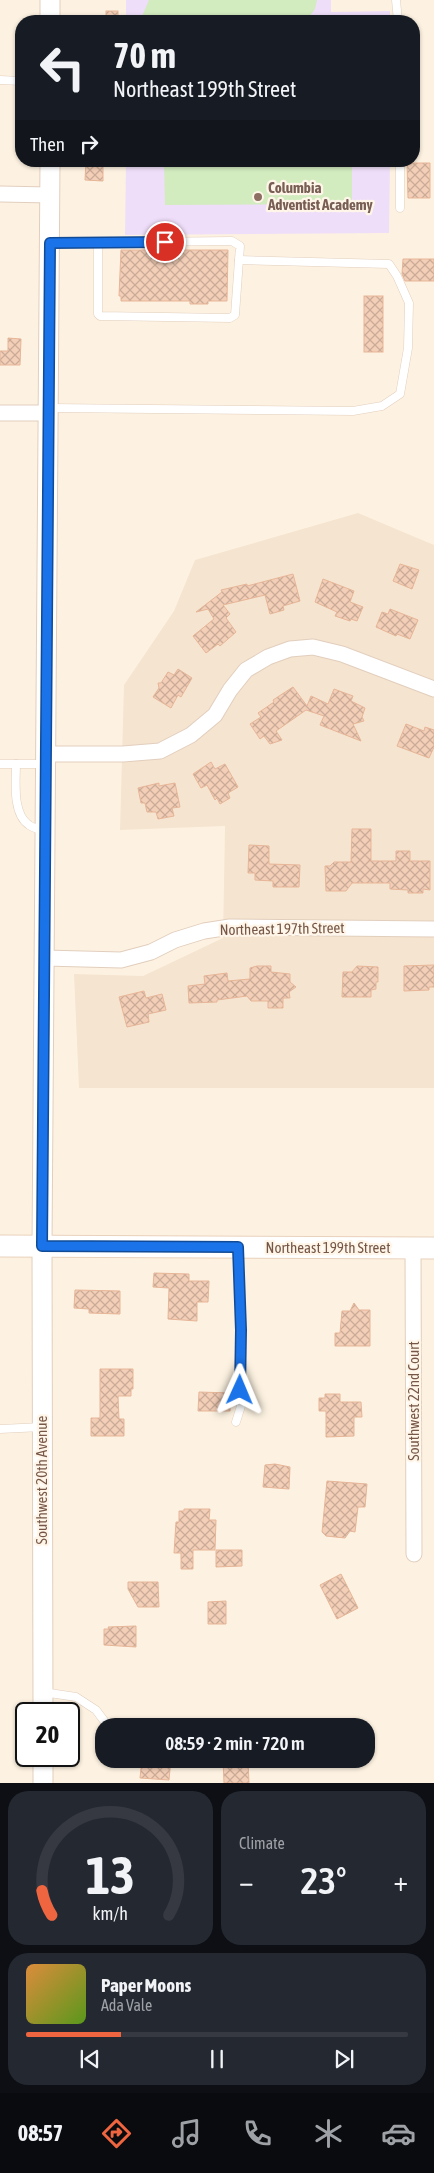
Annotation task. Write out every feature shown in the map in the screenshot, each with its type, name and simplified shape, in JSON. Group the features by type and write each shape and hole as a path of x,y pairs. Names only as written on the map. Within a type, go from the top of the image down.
{"main road":[{"name":"Northeast 199th Street","path":"0,1246 424,1248"}],"street":[{"path":"50,0 50,15"},
{"name":"Southwest 20th Avenue","path":"43,1702 42,1246 50,167"},
{"path":"0,194 50,195"},
{"path":"0,413 49,411"},
{"path":"46,759 160,751 191,735 214,715 246,670 268,656 290,649 313,647 342,654 434,689"},
{"name":"Northeast 197th Street","path":"45,958 121,960 151,952 176,940 204,931 230,927 434,928"},
{"name":"Southwest 22nd Court","path":"414,1554 424,1248"},
{"path":"43,1767 43,1783"}],"lane":[{"path":"396,0 397,15"},
{"path":"0,80 15,81"},
{"path":"400,167 400,208"},
{"path":"50,243 232,241 240,246 233,318 100,316 98,314 98,243"},
{"path":"49,411 353,411 382,406 400,394 408,348 409,303 397,276 389,264 239,260"},
{"path":"0,764 16,764 46,759"},
{"path":"16,764 15,798 21,815 27,824 45,832"},
{"path":"236,1422 240,1406 241,1330 238,1247"},
{"path":"0,1428 42,1427"},
{"path":"43,1692 76,1697 96,1710 102,1718"}],"shaded area":[{"path":"126,0 331,0 331,12 390,11 390,15 126,15"},
{"name":"Columbia Adventist Academy","path":"126,167 390,167 389,233 125,235"},
{"path":"358,513 434,545 434,1088 79,1088 74,974 143,976 223,938 225,826 120,830 124,685 174,611 195,560"}],"green space":[{"path":"149,0 317,0 315,9 310,15 143,15"},
{"path":"164,167 352,167 352,204 165,205"}],"building":[{"path":"106,11 118,11 118,15 106,15"},
{"path":"420,163 430,163 430,198 408,198 407,167 420,167"},
{"path":"86,167 103,167 103,181 85,180"},
{"path":"121,250 228,250 227,301 208,301 208,304 190,304 190,301 121,301 121,296 119,296"},
{"path":"403,259 434,259 434,281 405,281 402,274"},
{"path":"364,296 383,296 383,352 364,352"},
{"path":"8,338 21,339 20,365 0,365 0,351 8,351"},
{"path":"400,564 419,570 412,589 393,581"},
{"path":"293,574 300,601 283,606 284,610 270,614 265,595 223,605 230,614 226,618 236,632 220,646 218,644 206,653 193,636 214,619 208,609 196,612 222,592 221,590 247,584 247,586"},
{"path":"323,579 354,591 350,602 363,607 357,621 351,619 350,621 335,616 337,612 315,602"},
{"path":"390,609 418,620 410,639 397,634 396,636 376,627 382,612 388,614"},
{"path":"178,669 192,678 181,697 178,695 171,708 153,697 159,688 158,683 161,683 168,672 174,675"},
{"path":"293,687 307,706 311,696 328,704 334,689 353,696 351,701 365,708 362,717 364,721 353,724 361,741 320,725 324,716 306,710 276,731 282,740 270,744 264,736 260,739 250,724 261,717 258,713 274,702 273,700"},
{"path":"406,724 424,731 425,727 434,730 434,747 429,758 397,746"},
{"path":"211,762 215,769 225,764 238,787 228,793 230,798 220,804 217,798 215,800 207,785 201,788 193,774"},
{"path":"159,783 159,786 175,783 180,807 172,808 174,816 158,819 156,812 147,812 145,803 141,803 138,788"},
{"path":"352,829 371,829 371,861 396,861 396,851 410,851 410,861 430,861 430,890 423,889 423,893 408,893 408,890 390,889 390,883 352,883 346,891 326,891 325,866 330,866 334,862 351,862"},
{"path":"249,845 269,846 269,864 300,865 299,887 273,887 273,881 255,880 255,873 248,873"},
{"path":"434,965 434,987 429,987 429,990 404,991 404,966"},
{"path":"271,966 271,972 290,974 290,982 296,987 289,992 290,998 283,998 283,1008 268,1008 268,1001 251,1001 247,996 217,1000 217,1002 189,1003 188,986 205,984 204,976 227,973 228,981 250,979 250,968"},
{"path":"357,966 378,967 376,989 371,990 371,997 342,997 343,972 352,972"},
{"path":"144,991 146,998 162,994 166,1010 148,1014 149,1022 127,1027 119,997"},
{"path":"154,1273 189,1274 189,1281 209,1281 208,1302 197,1302 197,1321 168,1319 169,1288 153,1287"},
{"path":"75,1290 120,1291 120,1314 89,1313 89,1309 74,1308"},
{"path":"354,1303 359,1310 370,1310 370,1346 335,1346 335,1333 340,1333 342,1311 350,1311"},
{"path":"100,1369 133,1369 131,1396 118,1396 119,1419 124,1419 124,1436 91,1436 91,1418 100,1418"},
{"path":"199,1392 231,1393 230,1411 198,1411"},
{"path":"325,1394 340,1394 340,1402 361,1402 362,1417 354,1417 354,1436 326,1437 326,1411 319,1411 319,1398 325,1398"},
{"path":"275,1464 290,1467 289,1489 263,1487 265,1465"},
{"path":"327,1481 367,1484 365,1507 358,1507 355,1532 350,1531 345,1538 326,1536 322,1532"},
{"path":"184,1509 210,1509 209,1520 216,1520 215,1550 193,1550 193,1569 181,1569 181,1553 174,1553 176,1522 179,1522 179,1511 184,1511"},
{"path":"216,1550 242,1550 242,1566 216,1567"},
{"path":"341,1574 358,1608 337,1619 320,1585"},
{"path":"128,1582 158,1582 159,1607 138,1607 128,1589"},
{"path":"226,1601 226,1624 208,1624 208,1602"},
{"path":"136,1626 136,1647 104,1645 104,1629 109,1629 108,1627"},
{"path":"141,1768 170,1768 169,1780 140,1778"},
{"path":"223,1768 248,1768 249,1783 224,1783"}],"place":[{"name":"Columbia Adventist Academy","path":"258,197"}],"route":[{"path":"165,242 50,243 42,1246 238,1247 241,1330 240,1390"}]}
